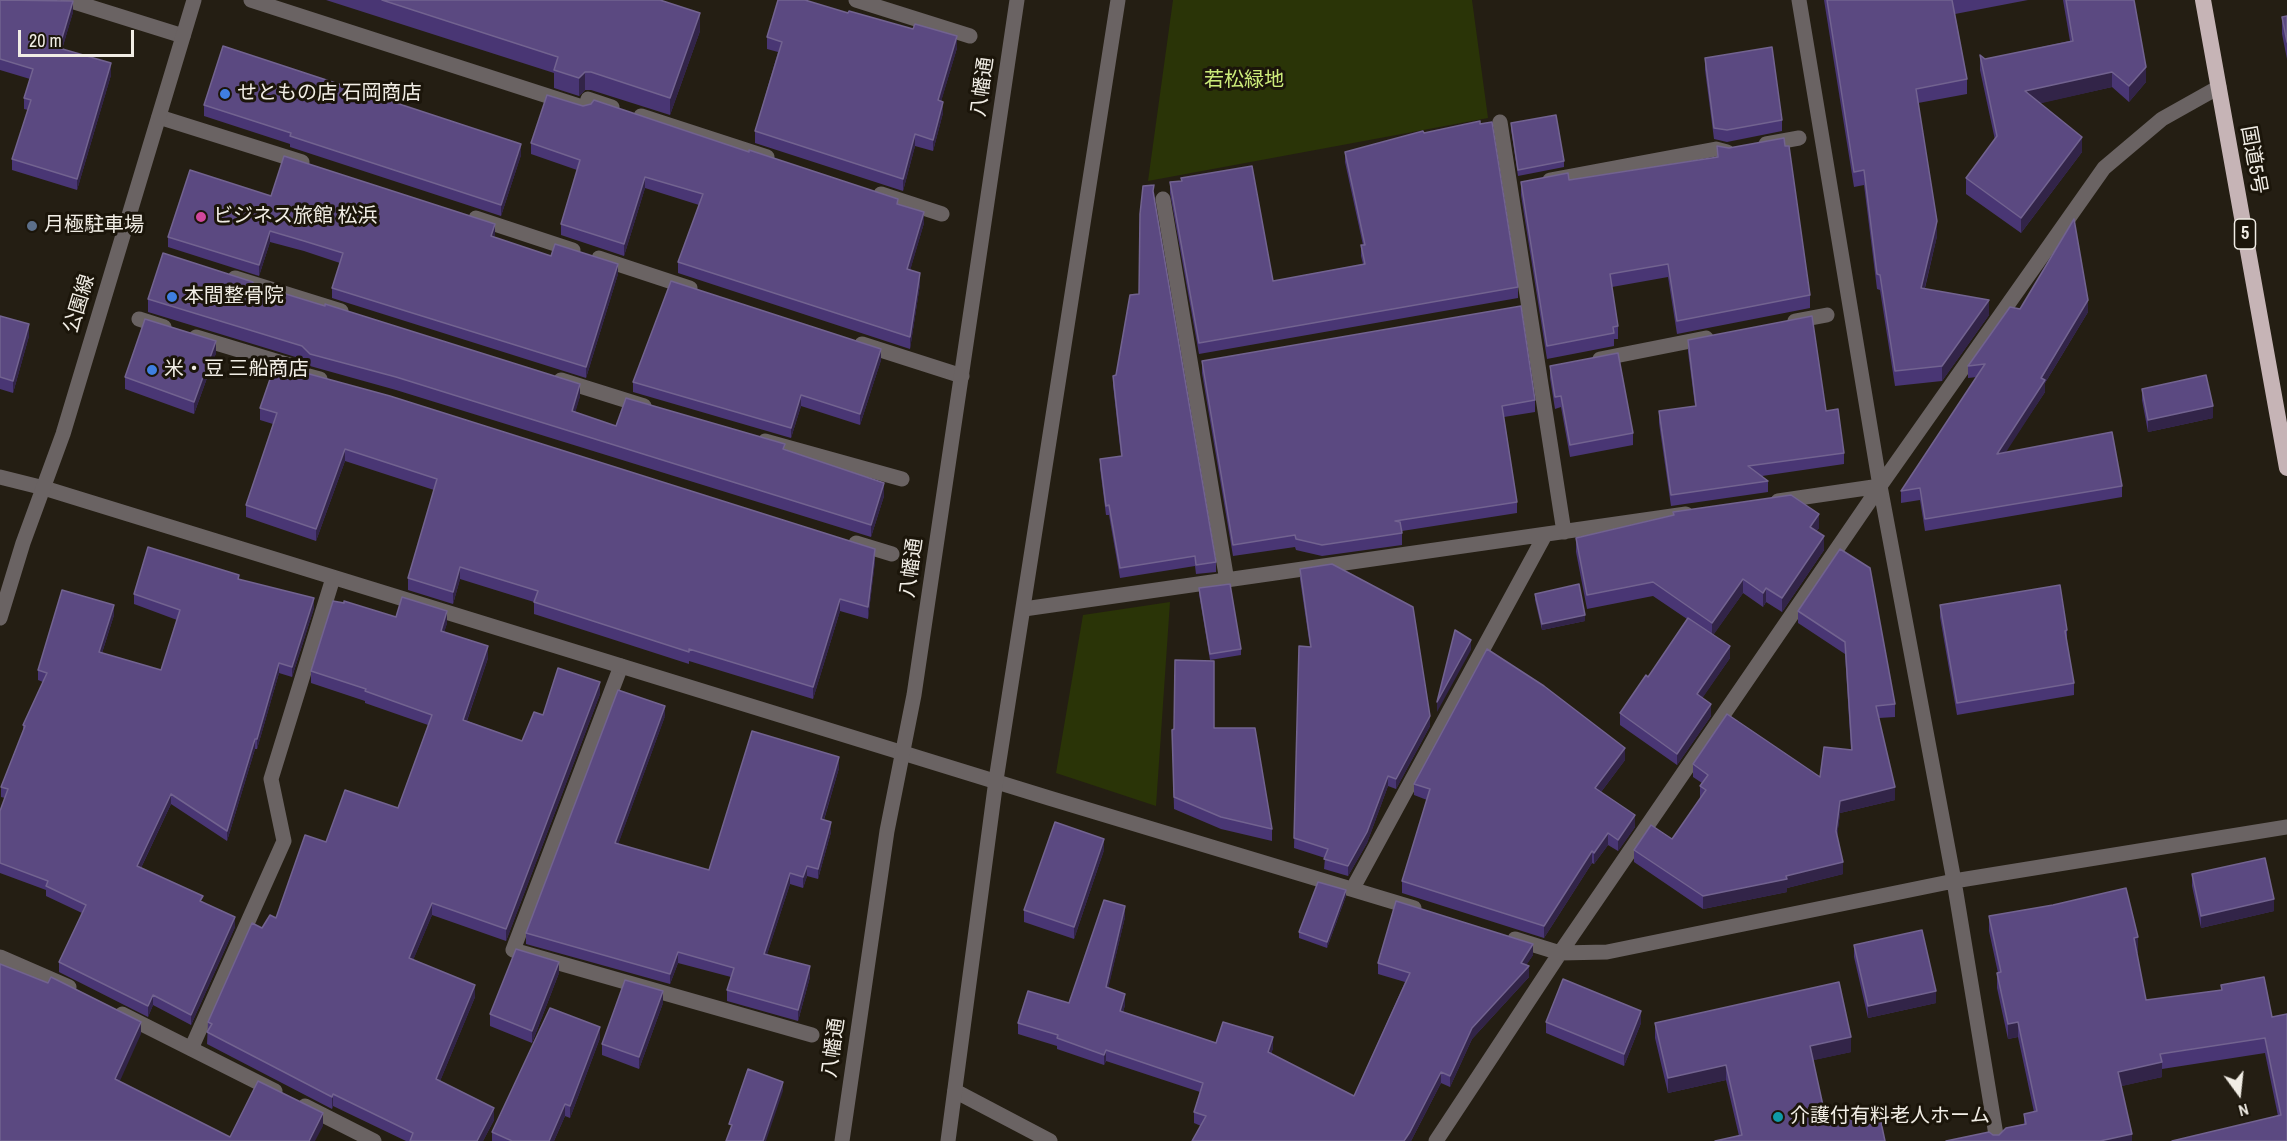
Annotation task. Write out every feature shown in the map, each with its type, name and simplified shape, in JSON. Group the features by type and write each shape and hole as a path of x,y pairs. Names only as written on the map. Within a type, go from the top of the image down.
{"highway":[{"name":"国道5号","path":"2203,0 2287,468"}],"street":[{"path":"68,0 183,36"},
{"name":"公園線","path":"0,618 23,543 63,434 194,0"},
{"path":"251,0 585,108 588,99 776,160"},
{"path":"856,0 970,36"},
{"name":"八幡通","path":"842,1141 887,831 904,753 962,376 1017,0"},
{"path":"948,1141 996,780 1118,0"},
{"path":"1799,0 1880,486 1954,881 1997,1141"},
{"path":"1436,1141 1560,953 1880,486 2104,168 2162,119 2219,87"},
{"path":"159,117 320,168"},
{"path":"1500,122 1522,185 1523,307 1545,369 1564,532"},
{"path":"1522,185 1716,149 1737,150 1799,138"},
{"path":"865,189 942,214"},
{"path":"1163,199 1197,364 1227,581"},
{"path":"467,215 705,293"},
{"path":"226,275 352,314"},
{"path":"1781,324 1827,315"},
{"path":"139,319 299,368 305,375 336,384"},
{"path":"1586,362 1724,335"},
{"path":"852,340 962,376"},
{"path":"546,375 661,411"},
{"path":"752,438 902,479"},
{"path":"0,477 44,488 1049,798 1430,912"},
{"path":"1763,503 1880,486"},
{"path":"1024,609 1705,511"},
{"path":"1353,888 1545,535"},
{"path":"837,537 892,554"},
{"path":"191,1048 284,841 271,779 333,578"},
{"path":"621,666 513,950 812,1035"},
{"path":"1506,936 1560,953 1607,952 1954,881 2287,827"},
{"path":"0,957 78,992"},
{"path":"109,1008 374,1141"},
{"path":"955,1091 1050,1141"}],"green space":[{"name":"若松緑地","path":"1173,0 1472,0 1488,118 1148,181"},
{"path":"1170,602 1156,806 1056,773 1083,615"}],"building":[{"path":"0,0 73,1 59,48 111,63 77,179 12,159 31,100 24,98 33,69 0,59"},
{"path":"382,0 660,0 700,13 670,98 591,72 585,72 579,78 554,70 558,57"},
{"path":"778,0 805,0 913,29 915,24 957,36 938,100 943,102 933,140 915,134 903,179 755,131 782,42 767,37"},
{"path":"1827,0 1952,0 1967,79 1916,89 1937,221 1921,288 1989,300 1942,366 1895,371 1880,275 1877,274 1864,170 1854,172"},
{"path":"2066,0 2134,0 2146,67 2129,86 2112,72 2025,91 2082,137 2021,218 1966,178 1997,136 1980,55 1985,59 2073,41"},
{"path":"2287,16 2287,42 2282,17"},
{"path":"223,46 521,144 501,205 290,136 291,133 204,105"},
{"path":"1772,47 1782,120 1727,130 1714,128 1705,58"},
{"path":"547,95 583,106 591,104 594,100 898,199 897,204 924,212 907,269 920,273 910,337 678,262 703,194 645,177 624,244 561,224 580,160 531,143"},
{"path":"1556,115 1564,161 1518,170 1511,123"},
{"path":"1480,121 1480,124 1492,122 1518,287 1199,343 1170,182 1182,181 1181,178 1252,166 1273,281 1365,264 1361,245 1365,245 1345,152 1423,131 1424,133"},
{"path":"1784,138 1785,146 1789,146 1810,295 1677,321 1668,264 1610,274 1618,326 1613,327 1614,333 1547,346 1521,182 1568,173 1569,180 1718,157 1717,146 1729,148"},
{"path":"284,156 495,224 491,236 551,256 555,244 618,264 586,367 332,288 343,253 270,231 259,265 168,237 190,170 271,196"},
{"path":"1154,185 1153,191 1216,562 1196,565 1195,556 1120,568 1109,505 1106,506 1100,459 1122,456 1113,376 1116,375 1130,295 1139,294 1140,214 1143,186"},
{"path":"2074,219 2088,300 2041,378 2045,380 1997,454 2112,432 2122,486 1925,519 1920,488 1901,491 1985,364 1968,366 2010,307 2020,309"},
{"path":"163,253 253,282 253,284 325,306 325,304 580,384 572,411 616,426 626,398 785,444 783,449 884,483 871,525 396,377 310,354 302,346 148,299"},
{"path":"671,281 881,349 860,414 801,395 791,428 633,382"},
{"path":"1521,306 1535,400 1502,406 1517,502 1395,521 1400,522 1402,533 1322,545 1296,539 1295,535 1233,545 1202,361"},
{"path":"0,316 29,324 13,381 0,377"},
{"path":"1812,316 1826,411 1838,409 1844,453 1748,466 1768,481 1671,495 1659,411 1696,406 1688,340"},
{"path":"145,319 216,341 194,402 125,377"},
{"path":"1618,353 1633,433 1570,445 1561,396 1555,397 1550,366"},
{"path":"277,359 293,364 302,372 390,396 875,549 868,607 840,599 813,687 689,649 689,652 534,602 538,591 460,567 453,592 408,578 437,479 345,449 316,529 246,505 277,413 260,408"},
{"path":"2206,375 2213,406 2148,420 2142,389"},
{"path":"1791,495 1819,514 1810,527 1824,536 1782,598 1766,588 1763,593 1743,579 1712,623 1653,582 1587,595 1576,538 1674,515 1673,512"},
{"path":"148,547 239,575 238,579 314,598 292,667 279,663 227,831 171,794 137,866 203,896 200,901 235,917 191,1015 153,995 148,1006 59,962 86,905 46,886 48,881 0,863 0,811 8,789 1,787 25,726 23,725 47,673 38,670 62,590 114,605 99,652 161,670 180,610 134,594"},
{"path":"1840,549 1870,568 1895,704 1876,706 1895,787 1840,801 1836,831 1843,862 1786,876 1787,879 1703,896 1634,850 1651,825 1672,839 1706,790 1700,786 1708,775 1693,764 1727,714 1820,777 1824,747 1852,750 1845,642 1798,611"},
{"path":"1332,564 1413,607 1430,716 1396,779 1388,776 1367,832 1348,866 1324,859 1328,849 1294,838 1299,646 1311,647 1300,569"},
{"path":"1230,584 1241,649 1210,654 1199,588"},
{"path":"1579,584 1585,615 1542,624 1535,594"},
{"path":"2060,585 2074,683 1957,703 1940,605"},
{"path":"402,597 447,611 441,631 488,646 463,720 522,741 534,712 543,715 558,668 600,682 506,929 432,903 409,958 475,985 436,1079 494,1108 477,1141 410,1141 413,1133 333,1094 332,1097 207,1032 212,1024 208,1022 252,923 262,928 270,915 276,918 305,835 326,842 345,790 398,808 432,715 365,691 366,689 311,671 333,601 344,603 344,601 396,617"},
{"path":"1688,618 1730,646 1697,694 1711,704 1677,754 1620,713 1646,675 1648,677"},
{"path":"1455,630 1471,640 1437,702"},
{"path":"1487,649 1544,686 1625,748 1595,788 1635,815 1618,840 1608,833 1594,853 1592,851 1544,926 1402,881 1430,789 1414,784"},
{"path":"1175,660 1214,661 1214,728 1255,728 1272,829 1221,817 1174,797 1172,730 1174,729"},
{"path":"618,690 665,706 615,843 709,870 752,731 839,757 821,819 831,822 818,869 807,866 803,877 790,873 764,954 810,966 798,1010 727,990 734,968 678,952 670,974 526,933"},
{"path":"1055,822 1104,839 1074,927 1024,910"},
{"path":"2265,858 2274,899 2201,916 2192,874"},
{"path":"1318,882 1346,890 1327,942 1299,932"},
{"path":"2126,888 2138,937 2134,938 2146,1000 2222,990 2221,985 2264,977 2272,1017 2287,1014 2287,1141 2172,1141 2281,1115 2265,1038 2160,1054 2162,1062 2118,1072 2132,1134 2100,1141 1946,1141 1989,1132 1999,1135 2006,1128 2026,1124 2024,1114 2037,1111 2018,1022 2008,1024 1997,973 2001,972 1989,916 2053,905"},
{"path":"1104,900 1125,906 1106,987 1125,994 1120,1011 1216,1043 1223,1022 1273,1037 1268,1052 1354,1096 1410,973 1378,963 1396,901 1533,944 1521,963 1529,966 1472,1028 1450,1076 1441,1072 1404,1141 1192,1141 1206,1116 1194,1112 1203,1083 1106,1050 1104,1055 1057,1038 1058,1035 1018,1023 1028,991 1069,1003"},
{"path":"1922,930 1936,991 1868,1006 1854,945"},
{"path":"516,949 559,962 532,1031 490,1014"},
{"path":"0,964 48,983 51,977 141,1022 115,1079 230,1137 258,1081 323,1113 309,1141 0,1141"},
{"path":"1563,979 1641,1011 1624,1054 1546,1022"},
{"path":"625,980 663,991 639,1057 602,1044"},
{"path":"1839,982 1851,1037 1810,1046 1827,1124 1879,1113 1885,1141 1715,1141 1742,1135 1726,1065 1668,1078 1655,1023"},
{"path":"550,1008 600,1027 570,1106 565,1104 549,1141 512,1141 492,1132"},
{"path":"748,1069 783,1082 763,1141 726,1141 732,1125 729,1124"}],"place":[{"name":"せともの店 石岡商店","path":"225,94"},
{"name":"ビジネス旅館 松浜","path":"201,217"},
{"name":"月極駐車場","path":"32,226"},
{"name":"本間整骨院","path":"172,297"},
{"name":"米・豆 三船商店","path":"152,370"},
{"name":"介護付有料老人ホーム","path":"1778,1117"}]}
